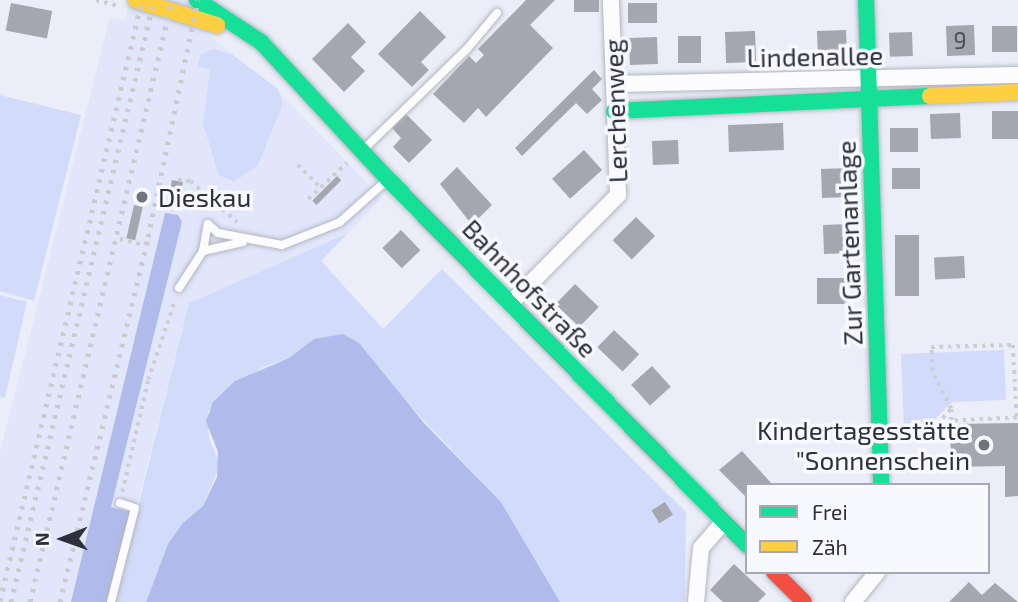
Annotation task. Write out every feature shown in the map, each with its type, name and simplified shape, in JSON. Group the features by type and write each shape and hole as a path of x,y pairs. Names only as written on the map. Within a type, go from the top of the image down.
{"street":[{"name":"Bahnhofstraße","path":"197,0 240,25 278,65 356,158 388,179 745,543"},
{"name":"Lerchenweg","path":"511,303 614,203 618,195 611,0"},
{"name":"Zur Gartenanlage","path":"866,0 881,483"},
{"name":"Bahnhofstraße","path":"133,5 218,25 278,65"},
{"name":"Lindenallee","path":"614,85 1018,75"},
{"name":"Lindenallee","path":"614,111 1018,92"},
{"path":"696,602 701,548 724,522"},
{"path":"776,574 804,602"},
{"path":"853,602 875,574"}],"lane":[{"path":"356,158 467,49 498,13"},
{"path":"203,251 228,242 282,245 321,233 388,179"},
{"path":"179,288 203,251 208,224 218,233 253,242"},
{"path":"111,602 135,508 120,503"}],"path":[{"path":"96,0 133,5"},
{"path":"308,199 356,158 344,151"},
{"path":"298,165 320,187"},
{"path":"178,180 191,181 245,227"},
{"path":"120,239 140,244"},
{"path":"120,503 148,380 179,288"},
{"path":"1013,345 1017,418 951,421 951,409 932,371 931,347 1013,345"},
{"path":"899,439 925,437 951,409"}],"shaded area":[{"path":"130,0 211,0 205,33 274,87 382,198 348,233 189,303 112,602 0,602 0,453 110,17 125,20"},
{"path":"214,49 233,55 278,89 283,104 258,165 234,182 219,175 203,124 210,70 198,66 201,54"},
{"path":"0,95 81,115 34,301 0,291"},
{"path":"165,213 178,215 182,222 111,507 130,512 107,602 71,602"},
{"path":"348,233 321,261 383,329 442,269 686,512 685,602 560,602 501,502 392,387 314,339 289,358 263,367 208,411 209,438 220,465 203,506 168,544 146,602 114,602 189,303"},
{"path":"0,295 27,302 5,398 0,397"},
{"path":"343,334 359,343 424,423 501,502 560,602 146,602 168,544 183,523 203,506 217,477 218,452 206,421 213,402 235,381 289,358 314,339"},
{"path":"1004,350 1006,400 952,402 923,431 904,432 901,354"}],"building":[{"path":"526,0 555,0 530,25 553,48 486,117 478,108 464,123 433,94 469,56 476,63 484,55 478,49"},
{"path":"574,0 599,0 599,12 574,12"},
{"path":"11,3 52,11 47,38 6,30"},
{"path":"628,3 657,3 657,23 628,23"},
{"path":"420,11 446,37 421,62 429,70 412,87 378,54"},
{"path":"348,23 366,42 351,57 365,71 344,92 312,59"},
{"path":"974,25 975,55 947,56 946,26"},
{"path":"992,26 1017,26 1017,52 992,52"},
{"path":"846,30 847,57 818,58 817,31"},
{"path":"755,31 756,62 726,63 725,32"},
{"path":"912,32 913,56 890,57 889,33"},
{"path":"678,36 701,36 701,63 678,63"},
{"path":"657,37 658,64 630,65 629,38"},
{"path":"594,70 602,79 592,89 602,100 587,114 576,103 522,156 515,148"},
{"path":"992,111 1018,111 1018,139 992,139"},
{"path":"960,113 961,138 931,139 930,114"},
{"path":"406,114 432,140 409,163 393,147 401,138 392,128"},
{"path":"783,123 784,150 729,152 728,125"},
{"path":"890,128 918,128 918,152 890,152"},
{"path":"678,140 679,164 653,165 652,141"},
{"path":"584,150 602,170 570,199 552,179"},
{"path":"457,167 492,205 472,225 440,184"},
{"path":"849,168 850,197 822,198 821,169"},
{"path":"892,168 920,168 920,189 892,189"},
{"path":"337,176 341,180 316,205 312,201"},
{"path":"172,180 183,182 178,208 167,207"},
{"path":"134,205 143,207 135,240 126,238"},
{"path":"636,217 655,236 632,259 613,240"},
{"path":"851,224 852,253 824,254 823,225"},
{"path":"401,230 420,250 402,268 382,248"},
{"path":"895,235 919,235 919,296 895,296"},
{"path":"964,256 965,278 935,280 934,258"},
{"path":"817,278 847,278 847,304 817,304"},
{"path":"575,284 599,307 579,327 556,304"},
{"path":"614,330 639,354 623,372 597,347"},
{"path":"652,366 671,387 650,406 631,385"},
{"name":"Kindertagesstätte \"Sonnenschein","path":"1018,423 1018,496 1005,497 1005,466 951,467 950,424"},
{"path":"742,451 771,483 745,483 745,496 719,470"},
{"path":"665,502 673,515 659,523 651,510"},
{"path":"734,564 766,594 758,602 723,602 710,590"},
{"path":"969,582 982,595 995,583 1018,602 949,602"}],"railway":[{"path":"0,601 142,0"},
{"path":"11,602 154,0"},
{"path":"30,602 172,0"},
{"path":"60,602 148,237 198,0"}],"traffic: fast":[{"path":"197,0 261,42 388,179 745,543"},
{"path":"866,0 881,483"},
{"path":"614,111 930,96"}],"traffic: slow":[{"path":"136,0 217,25"},
{"path":"930,96 1018,92"}],"traffic: jam":[{"path":"776,574 804,602"}],"place":[{"name":"Dieskau","path":"142,197"},
{"name":"Kindertagesstätte \"Sonnenschein","path":"984,445"}]}
